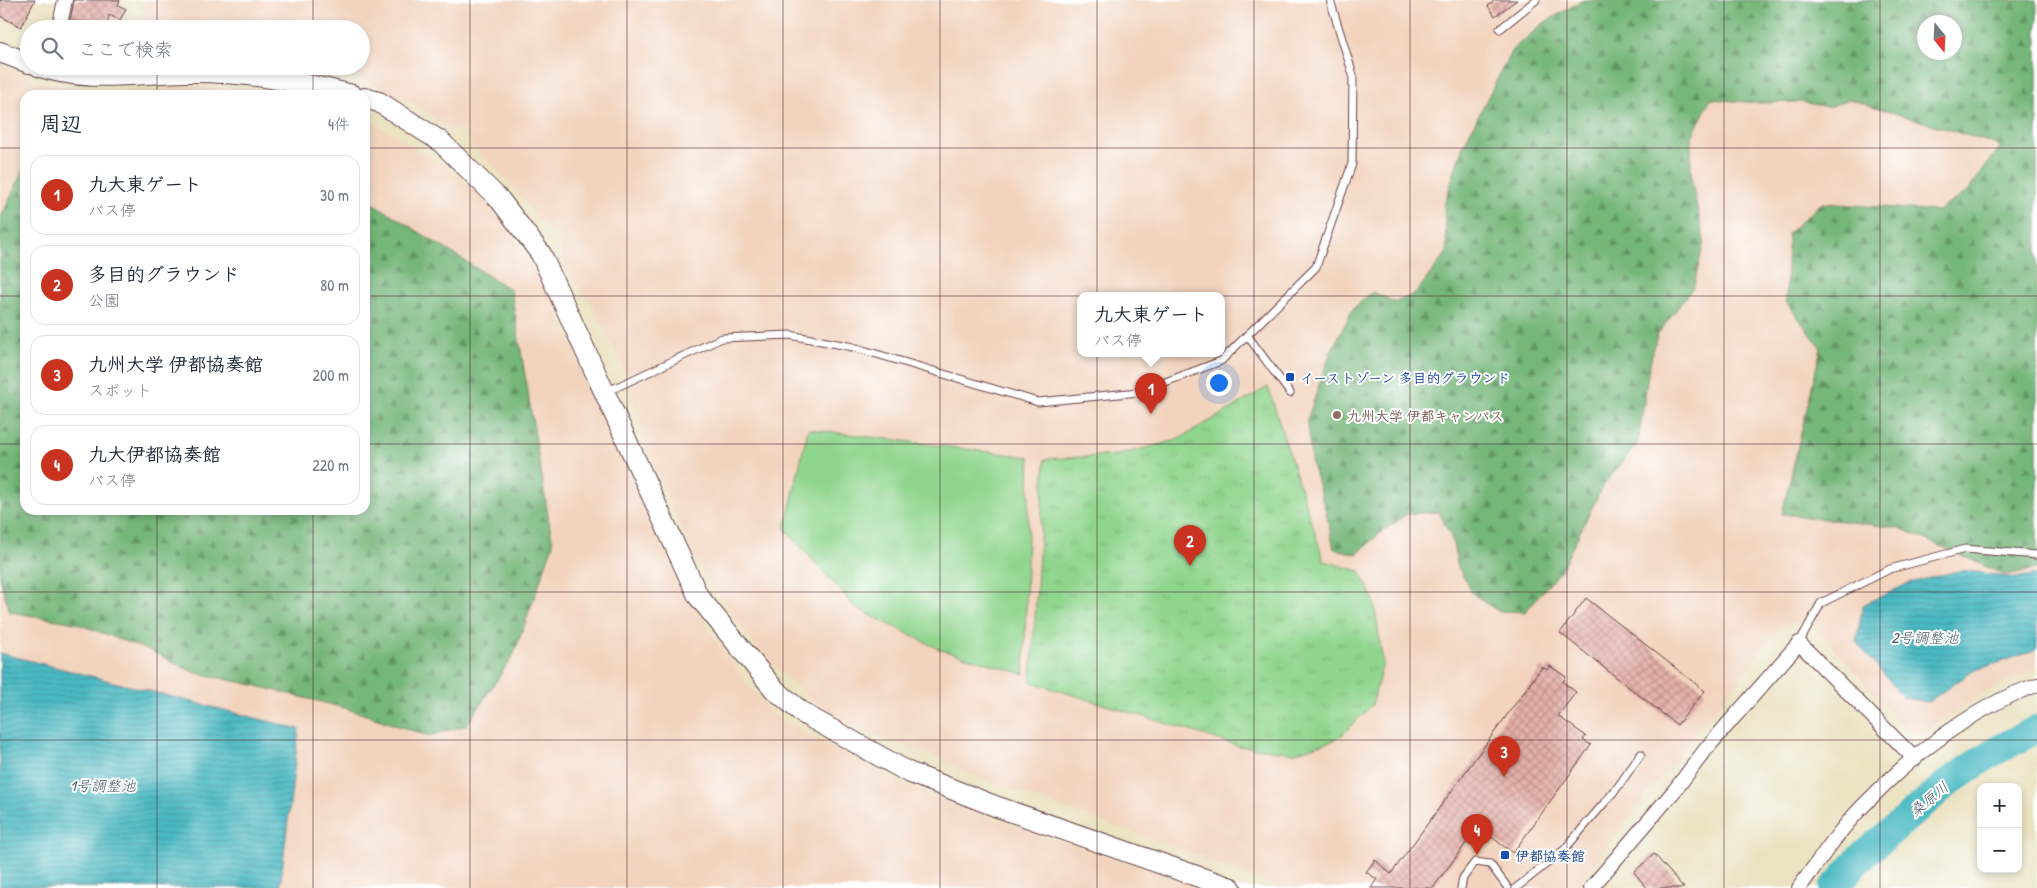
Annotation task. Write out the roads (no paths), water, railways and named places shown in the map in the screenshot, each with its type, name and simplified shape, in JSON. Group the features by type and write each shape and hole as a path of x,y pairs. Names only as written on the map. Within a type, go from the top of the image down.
{"street":[{"path":"60,20 65,0"},
{"path":"0,52 20,60"},
{"path":"102,75 129,75"},
{"path":"258,75 333,90"},
{"path":"370,99 380,102 440,141 500,200 541,254 698,596 774,689 804,714 908,772 995,806 1210,884 1231,888"},
{"path":"1591,888 1675,790 1706,749 1799,643 1915,759"},
{"path":"1799,888 1867,801 1915,759 1953,728 2012,693 2037,685"}],"lane":[{"path":"605,392 722,338 790,335 853,347 1038,402 1139,392 1221,361 1316,267 1352,164 1353,75 1330,0"},
{"path":"1500,29 1536,0"},
{"path":"1247,335 1290,393"},
{"path":"1799,643 1821,603 1890,569 1965,549 2037,555"},
{"path":"1516,888 1564,850 1617,788 1641,754"},
{"path":"1461,888 1463,878 1475,862 1490,864 1508,888"}],"water":[{"name":"2号調整池","path":"1962,570 2016,578 2037,574 2037,650 1973,671 1928,702 1904,698 1856,642 1863,605 1909,583"},
{"name":"1号調整池","path":"0,653 299,729 280,888 0,887"}],"waterway":[{"name":"桑原川","path":"1834,888 1859,859 1946,784 1990,754 2037,729"}],"place":[{"name":"イーストゾーン 多目的グラウンド","path":"1290,377"},
{"name":"九大東ゲート","path":"1151,414"},
{"name":"九州大学 伊都キャンパス","path":"1337,415"},
{"name":"多目的グラウンド","path":"1190,566"},
{"name":"九州大学 伊都協奏館","path":"1504,777"},
{"name":"九大伊都協奏館","path":"1477,855"},
{"name":"伊都協奏館","path":"1505,855"}]}
